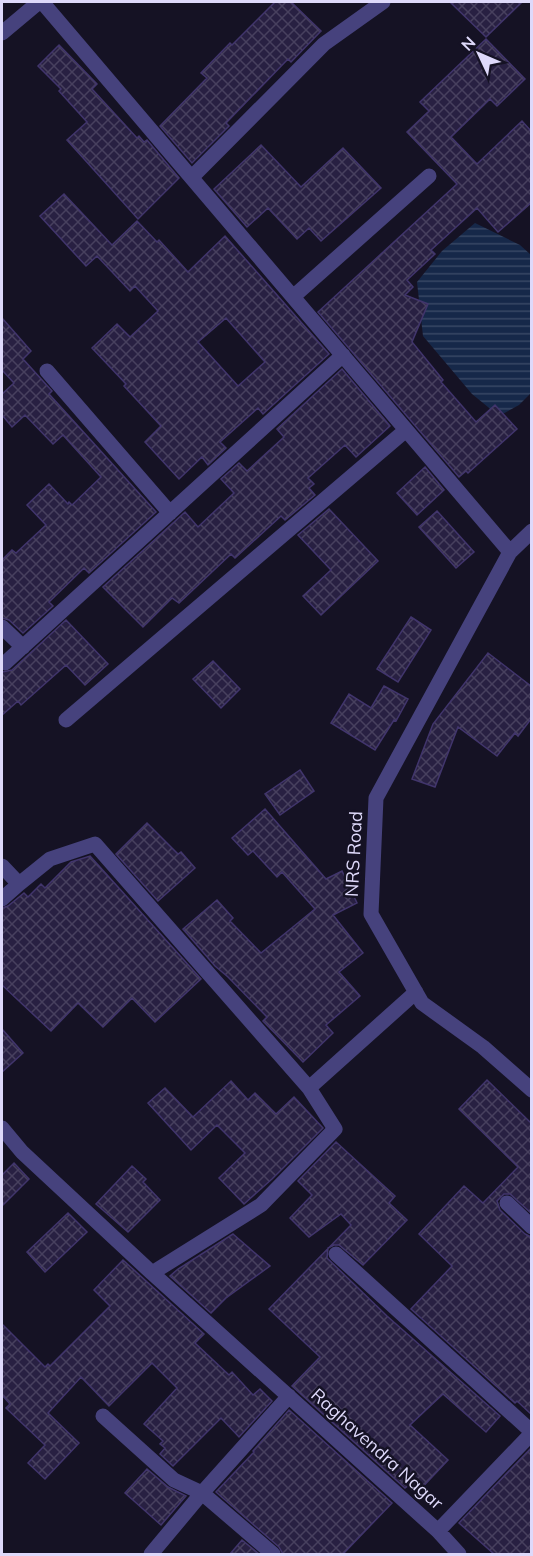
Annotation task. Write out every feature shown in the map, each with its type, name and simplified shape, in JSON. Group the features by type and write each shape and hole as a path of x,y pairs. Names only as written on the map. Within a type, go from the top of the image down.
{"street":[{"path":"2,33 40,2 294,296 510,552"},
{"path":"192,177 324,44 383,2"},
{"path":"294,296 429,176"},
{"path":"5,663 343,355"},
{"path":"47,371 170,513"},
{"path":"66,720 406,430"},
{"name":"NRS Road","path":"531,531 510,552 376,798 371,914 422,1003 483,1047 531,1090"},
{"path":"2,627 23,647"},
{"path":"2,899 50,859 95,844 309,1088 335,1129 261,1205 152,1273"},
{"path":"2,866 19,884"},
{"path":"309,1088 416,992"},
{"name":"Raghavendra Nagar","path":"2,1128 22,1152 152,1273 438,1531 459,1554"},
{"path":"507,1203 531,1227"},
{"path":"336,1254 531,1432 438,1531"},
{"path":"151,1554 202,1493 290,1396"},
{"path":"103,1416 174,1480 202,1493 273,1554"}],"water":[{"path":"475,223 520,245 531,255 531,393 519,405 499,416 472,394 423,336 417,282 442,251"}],"building":[{"path":"275,2 291,2 321,31 291,62 288,59 226,123 229,126 192,163 160,126 207,78 201,73"},
{"path":"450,2 522,2 486,37"},
{"path":"486,39 525,79 497,106 490,99 451,137 477,164 522,121 531,131 531,203 498,232 477,208 431,250 435,254 407,280 413,287 405,295 428,304 412,342 443,380 441,382 476,422 495,405 517,429 468,473 466,471 459,477 318,312 457,184 407,132 429,111 420,102"},
{"path":"59,45 97,84 92,89 137,138 139,136 144,142 147,140 179,178 138,219 67,140 87,122 59,91 61,89 38,66"},
{"path":"261,145 301,187 343,148 381,188 321,241 309,228 297,239 268,208 247,227 214,189"},
{"path":"64,194 112,245 137,221 157,242 159,240 188,272 225,236 329,354 263,414 258,408 220,442 226,448 208,465 202,457 179,479 145,442 161,426 92,348 117,324 130,337 158,311 135,286 130,291 97,256 86,266 40,216","holes":["226,318 265,362 238,386 198,342"]},
{"path":"2,318 31,351 23,359 52,391 49,394 156,512 89,573 84,568 49,602 53,606 23,633 9,620 2,618 2,560 12,550 16,553 46,525 27,505 49,484 68,504 69,502 72,505 101,477 63,435 53,444 25,415 12,427 2,415 2,394 14,383 2,370"},
{"path":"342,369 390,426 356,457 345,445 308,478 314,484 309,488 315,495 285,520 281,516 235,558 231,554 179,603 172,598 143,627 103,587 185,512 198,527 234,493 221,479 239,463 247,471 284,437 277,429"},
{"path":"425,467 444,490 417,515 397,493"},
{"path":"329,509 378,561 321,615 303,596 331,570 298,535"},
{"path":"437,511 474,552 456,568 419,527"},
{"path":"411,617 431,630 398,682 377,669"},
{"path":"66,620 108,664 85,685 66,665 21,705 18,701 2,715 2,672 12,670"},
{"path":"488,653 531,686 531,719 518,736 515,733 497,756 458,727 435,787 412,779 433,724"},
{"path":"213,661 240,689 221,708 193,679"},
{"path":"384,686 408,699 396,721 394,720 375,750 331,723 349,694 371,708"},
{"path":"300,770 314,791 280,815 265,794"},
{"path":"265,809 326,879 342,871 357,903 333,915 363,953 339,972 360,996 326,1025 333,1033 303,1062 263,1021 267,1017 215,966 183,929 217,900 233,918 230,921 261,953 315,909 282,872 277,877 253,851 248,855 232,838"},
{"path":"147,823 178,854 181,852 195,868 158,901 116,854"},
{"path":"90,856 201,979 155,1022 132,998 103,1027 78,1003 51,1031 2,985 2,908 24,893 28,897 41,884 45,888 71,862"},
{"path":"2,1029 23,1053 2,1072"},
{"path":"487,1080 531,1123 531,1213 510,1194 504,1194 497,1201 500,1210 531,1237 531,1414 517,1401 515,1403 411,1309 452,1266 419,1234 464,1186 483,1203 518,1167 459,1109"},
{"path":"231,1081 248,1100 255,1093 276,1114 294,1097 323,1128 244,1204 219,1178 245,1153 217,1125 191,1150 148,1103 165,1088 193,1117"},
{"path":"336,1142 395,1196 389,1203 407,1220 363,1265 339,1245 329,1247 351,1225 341,1214 309,1237 290,1218 312,1195 298,1181"},
{"path":"14,1163 29,1179 2,1206 2,1175"},
{"path":"132,1166 146,1179 143,1182 160,1200 128,1232 96,1204"},
{"path":"68,1213 87,1232 45,1272 27,1252"},
{"path":"233,1234 270,1266 226,1298 211,1313 170,1276"},
{"path":"328,1249 327,1258 387,1316 500,1416 486,1432 443,1394 410,1425 448,1460 416,1494 408,1486 405,1488 292,1386 320,1357 269,1309"},
{"path":"123,1260 204,1334 195,1343 229,1375 232,1372 253,1395 260,1389 272,1401 239,1437 221,1418 173,1466 160,1454 165,1448 160,1444 163,1441 144,1424 177,1388 152,1363 109,1406 81,1377 48,1413 79,1443 45,1479 28,1463 45,1445 6,1408 10,1404 2,1395 2,1324 45,1367 48,1364 50,1366 110,1306 94,1290"},
{"path":"289,1410 392,1503 343,1554 283,1554 279,1547 216,1492"},
{"path":"531,1448 531,1554 494,1554 459,1523"},
{"path":"147,1469 168,1487 186,1496 161,1525 125,1493"},
{"path":"242,1540 259,1554 230,1554"}]}
